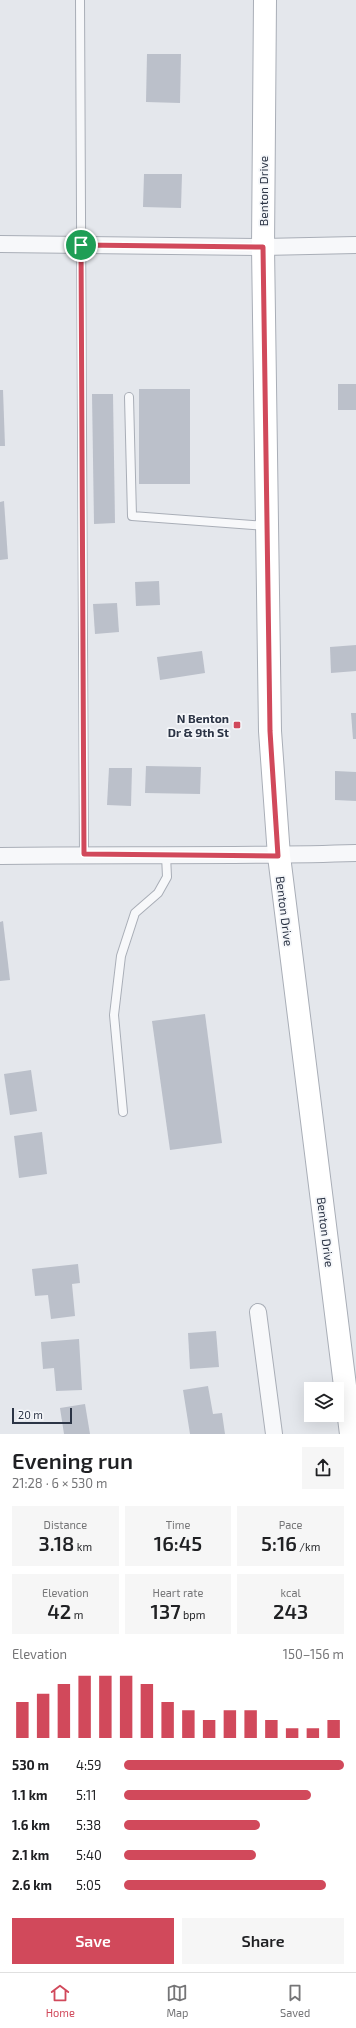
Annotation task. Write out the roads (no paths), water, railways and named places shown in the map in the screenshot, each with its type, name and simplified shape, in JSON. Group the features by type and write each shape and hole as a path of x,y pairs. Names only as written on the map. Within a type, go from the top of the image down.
{"main road":[{"name":"Benton Drive","path":"265,0 263,247 270,731 278,856 351,1434"}],"street":[{"path":"0,244 263,247 356,245"},
{"path":"0,856 84,854 278,856 356,853"},
{"path":"258,1312 274,1434"}],"lane":[{"path":"80,0 84,854"},
{"path":"129,397 132,516 267,526"},
{"path":"123,1112 114,1015 121,956 135,912 158,893 167,877 166,855"}],"place":[{"name":"N Benton Dr & 9th St","path":"237,725"}]}
